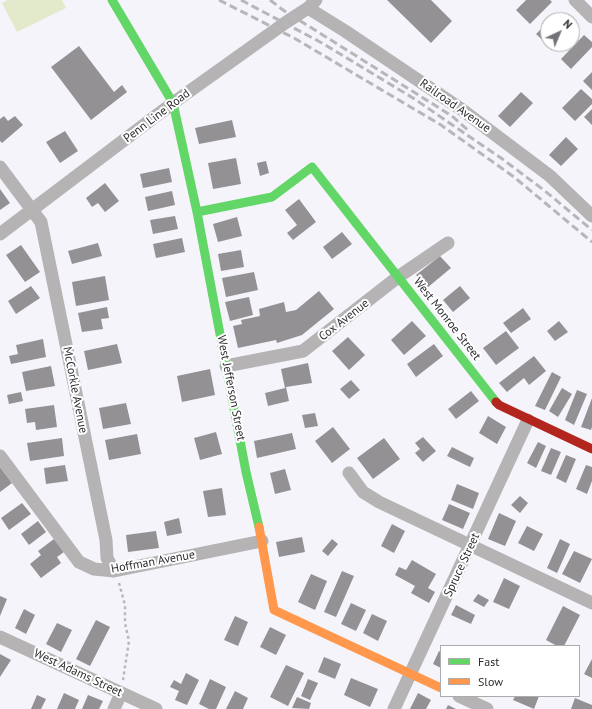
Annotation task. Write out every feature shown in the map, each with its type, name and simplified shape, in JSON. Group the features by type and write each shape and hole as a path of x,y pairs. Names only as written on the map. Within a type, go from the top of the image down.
{"street":[{"name":"West Jefferson Street","path":"112,0 173,103 197,212 246,472 262,541 274,610 440,688"},
{"path":"575,0 592,17"},
{"name":"Penn Line Road","path":"0,234 173,103 312,4"},
{"name":"Railroad Avenue","path":"312,4 345,31 461,109 550,176 592,216"},
{"name":"McCorkle Avenue","path":"0,167 41,222 106,540 107,558 114,571"},
{"name":"West Monroe Street","path":"197,212 272,197 312,167 499,405 592,449"},
{"name":"Cox Avenue","path":"226,366 303,351 398,277 448,242"},
{"name":"Spruce Street","path":"394,709 528,420"},
{"name":"Hoffman Avenue","path":"0,456 79,562 94,569 114,571 262,541"},
{"path":"350,473 362,492 379,502 470,547 592,603"},
{"name":"West Adams Street","path":"0,637 156,709"},
{"path":"114,709 121,693"},
{"path":"461,697 487,709"}],"path":[{"path":"114,571 125,605 125,623 129,641 128,659 121,693"}],"green space":[{"path":"8,0 62,0 66,8 17,32 2,3"}],"building":[{"path":"387,0 431,0 452,21 431,43"},
{"path":"526,0 550,0 552,2 542,12 540,12 540,14 530,24 516,10"},
{"path":"540,30 540,38 536,34"},
{"path":"584,35 592,42 592,47 571,69 561,59 568,52 580,52 580,39"},
{"path":"79,46 114,92 122,85 127,92 91,120 51,67"},
{"path":"592,72 592,90 583,81"},
{"path":"581,89 592,99 592,104 575,121 562,108"},
{"path":"521,92 533,103 510,127 498,116"},
{"path":"592,109 592,125 584,117"},
{"path":"4,116 8,121 15,116 23,125 2,143 0,141 0,119"},
{"path":"232,120 236,137 199,144 195,128"},
{"path":"65,131 78,151 60,163 46,142"},
{"path":"566,137 578,149 561,166 549,155"},
{"path":"236,158 241,184 213,189 208,163"},
{"path":"266,161 269,173 260,176 257,163"},
{"path":"169,168 172,182 143,188 140,174"},
{"path":"105,183 119,201 105,212 98,203 92,207 86,198"},
{"path":"0,189 10,203 0,210"},
{"path":"172,191 175,205 148,211 145,197"},
{"path":"299,199 316,222 293,240 287,233 297,225 285,210"},
{"path":"175,216 178,229 153,234 150,220"},
{"path":"237,217 242,236 218,242 213,224"},
{"path":"342,232 352,244 332,259 323,247"},
{"path":"182,238 185,252 156,258 153,244"},
{"path":"98,243 102,256 72,264 68,251"},
{"path":"21,245 40,272 25,282 6,255"},
{"path":"241,250 244,267 221,271 218,254"},
{"path":"440,256 451,268 427,288 416,275"},
{"path":"254,272 258,290 226,297 222,278"},
{"path":"105,276 109,300 76,306 72,282"},
{"path":"31,286 40,298 16,314 8,301"},
{"path":"460,286 470,298 453,312 443,300"},
{"path":"319,291 334,309 302,335 277,343 276,340 238,348 233,326 242,324 241,320 260,316 259,309 284,302 286,312 296,310"},
{"path":"249,297 253,315 230,321 225,302"},
{"path":"107,307 109,318 101,319 103,329 82,332 78,313"},
{"path":"523,308 531,319 511,333 503,323"},
{"path":"412,321 426,336 404,355 391,340"},
{"path":"559,321 568,332 555,341 547,331"},
{"path":"506,331 519,348 496,365 483,348"},
{"path":"348,337 365,355 349,370 332,351"},
{"path":"43,339 46,357 11,364 9,356 18,354 16,345"},
{"path":"117,344 122,363 88,370 84,351"},
{"path":"434,344 443,356 416,377 407,364"},
{"path":"534,356 546,371 529,385 524,378 507,392 499,383"},
{"path":"308,363 312,383 286,387 289,401 268,406 265,393 285,388 281,369"},
{"path":"51,366 55,386 26,391 22,372"},
{"path":"210,369 215,395 182,402 177,376"},
{"path":"552,372 561,377 545,410 535,406"},
{"path":"351,380 360,390 349,399 340,389"},
{"path":"562,388 572,394 558,417 549,411"},
{"path":"577,390 587,394 574,425 565,420"},
{"path":"471,391 479,401 456,419 448,409"},
{"path":"21,392 23,401 9,404 7,395"},
{"path":"592,398 592,427 591,430 581,427"},
{"path":"126,403 131,424 103,429 99,408"},
{"path":"54,405 57,427 36,430 35,422 27,423 25,409"},
{"path":"315,413 318,426 305,428 302,415"},
{"path":"488,416 506,427 497,444 479,433"},
{"path":"333,427 350,449 332,463 315,441"},
{"path":"216,432 222,454 200,460 194,438"},
{"path":"292,433 296,449 257,458 254,441"},
{"path":"137,434 141,454 109,460 105,440"},
{"path":"423,437 436,451 423,462 415,453 420,449 415,443"},
{"path":"62,438 64,456 30,461 27,443"},
{"path":"384,438 400,459 373,479 357,458"},
{"path":"538,442 546,446 536,468 527,463"},
{"path":"452,447 474,458 470,467 447,456"},
{"path":"551,448 561,452 551,475 541,471"},
{"path":"566,455 576,459 566,483 556,478"},
{"path":"65,465 68,481 46,484 44,468"},
{"path":"586,465 592,467 592,481 587,494 576,489"},
{"path":"0,467 12,483 0,492"},
{"path":"285,469 291,490 275,494 270,473"},
{"path":"457,484 479,493 473,509 451,500"},
{"path":"222,488 226,515 208,517 203,491"},
{"path":"520,496 528,503 520,513 511,505"},
{"path":"22,503 31,514 9,530 1,518"},
{"path":"449,504 470,513 463,529 442,520"},
{"path":"499,513 516,521 505,546 488,539"},
{"path":"179,518 182,533 167,536 164,522"},
{"path":"38,521 46,532 29,545 21,534"},
{"path":"392,524 405,531 394,553 381,546"},
{"path":"527,526 543,534 534,551 518,543"},
{"path":"156,531 159,548 128,552 126,535"},
{"path":"302,537 305,552 279,557 276,542"},
{"path":"54,539 64,552 57,557 61,563 41,578 30,564 41,555 38,551"},
{"path":"332,539 338,544 328,556 322,551"},
{"path":"560,539 570,544 557,573 547,568"},
{"path":"574,551 592,559 580,583 562,574"},
{"path":"412,560 436,574 428,588 435,592 429,603 411,593 415,586 395,575 399,567 406,570"},
{"path":"342,571 354,576 336,617 324,612"},
{"path":"311,574 327,581 315,610 298,602"},
{"path":"504,578 520,586 509,609 493,602"},
{"path":"478,594 489,600 484,607 473,601"},
{"path":"0,596 7,599 0,616"},
{"path":"351,603 366,610 356,631 341,624"},
{"path":"456,605 475,615 471,624 451,615"},
{"path":"563,606 580,615 565,645 555,645 546,640"},
{"path":"24,609 35,615 26,634 15,628"},
{"path":"372,614 387,621 378,641 363,633"},
{"path":"235,616 248,622 238,646 224,640"},
{"path":"96,620 110,627 90,666 76,659"},
{"path":"57,623 72,630 61,652 46,644"},
{"path":"270,627 286,635 276,655 260,647"},
{"path":"439,651 440,652 440,668 433,664"},
{"path":"0,654 11,660 0,677"},
{"path":"324,657 341,664 335,679 318,672"},
{"path":"592,659 592,678 584,674"},
{"path":"286,665 304,673 288,706 270,697"},
{"path":"186,673 199,680 187,705 175,700 179,691 170,687 174,680 181,684"},
{"path":"351,678 378,689 370,707 344,695"},
{"path":"210,679 226,687 216,709 209,709 199,704"},
{"path":"308,679 318,683 310,700 301,696"},
{"path":"235,691 248,698 243,709 226,709"},
{"path":"64,693 79,700 75,709 57,709"},
{"path":"418,693 431,700 426,709 410,709"},
{"path":"37,695 46,699 41,709 31,709"},
{"path":"88,695 103,701 99,709 82,709"},
{"path":"297,697 311,703 309,709 292,708"},
{"path":"514,697 539,697 534,709 513,700"},
{"path":"575,698 592,705 592,709 571,709"},
{"path":"448,705 456,709 446,709"}],"railway":[{"path":"219,0 294,38 441,125 514,177 592,242"},
{"path":"241,0 322,43 413,98 501,158 545,191 592,230"},
{"path":"270,0 283,10 452,116 469,131"}],"traffic: fast":[{"path":"112,0 173,103 197,212 246,472 259,527"},
{"path":"197,212 272,197 312,167 496,402"}],"traffic: slow":[{"path":"259,527 274,610 440,688"}],"traffic: jam":[{"path":"496,402 499,405 592,449"}]}
